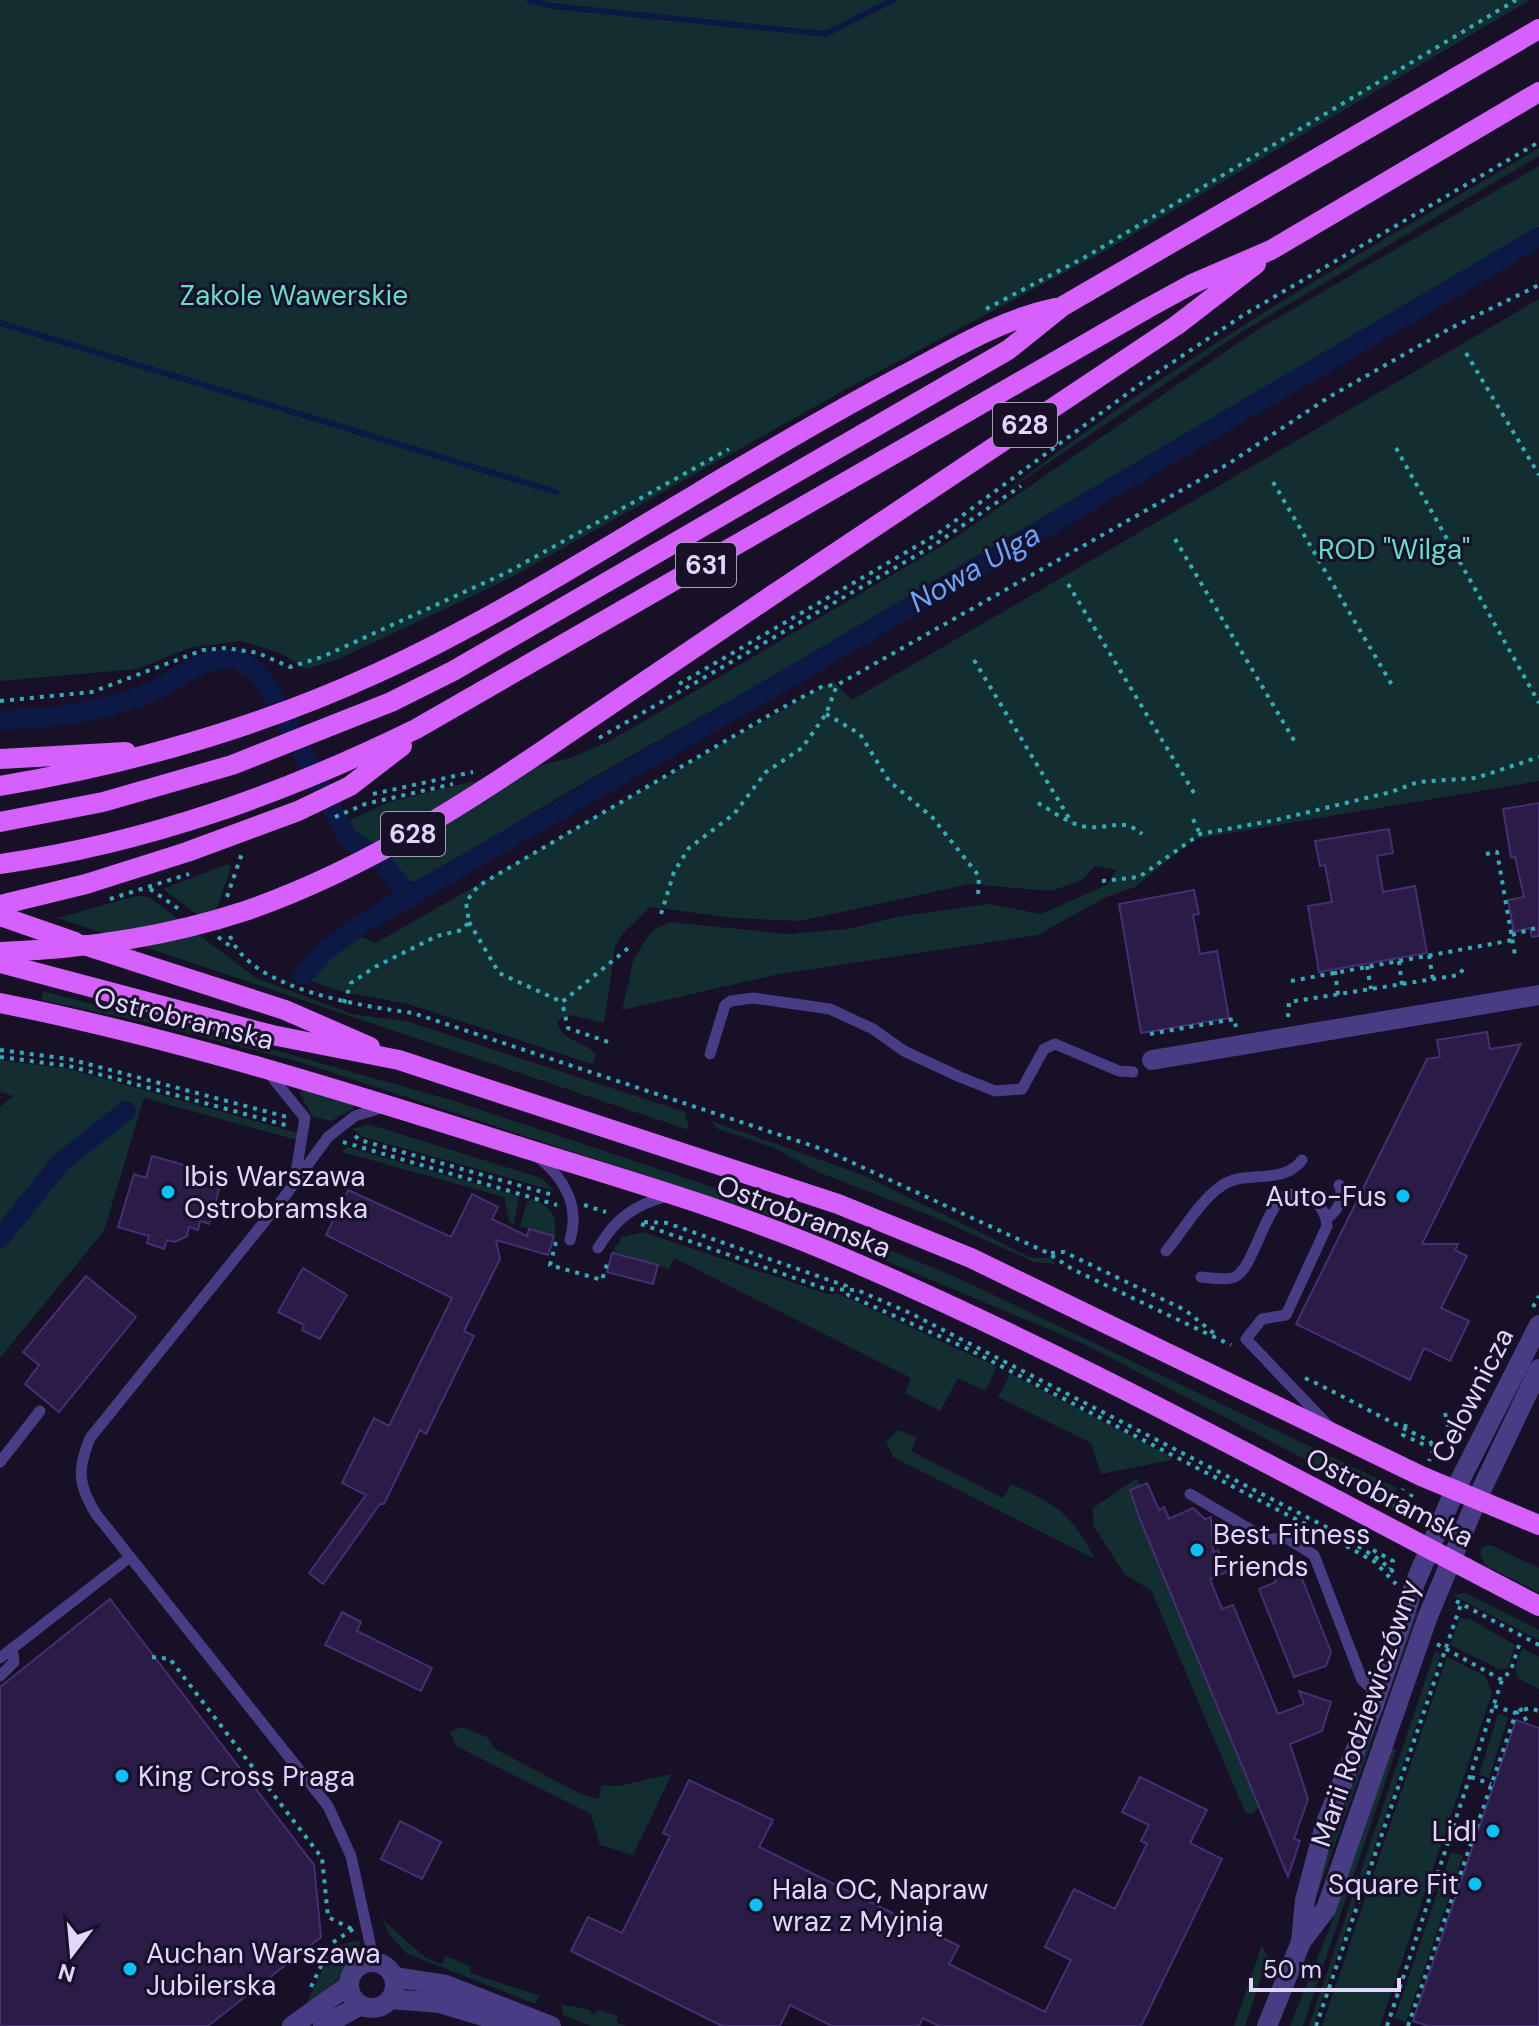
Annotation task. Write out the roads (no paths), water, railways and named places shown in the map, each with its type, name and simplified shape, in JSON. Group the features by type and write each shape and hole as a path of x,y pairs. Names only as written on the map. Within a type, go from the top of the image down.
{"main road":[{"path":"0,786 100,767 186,745 258,722 375,674 475,623 840,408 987,330 1026,315 1063,306 1539,29"},
{"name":"628","path":"0,952 91,945 184,928 246,910 333,875 410,835 492,785 1177,325 1271,250 1539,92"},
{"name":"631","path":"0,864 87,849 179,826 335,769 444,713 1148,308 1192,284 1271,250"},
{"name":"631","path":"0,822 138,793 271,751 412,692 506,641 1008,350 1063,306"},
{"path":"0,905 86,884 187,852 298,811 350,786 444,713"},
{"path":"0,759 149,751 186,745"},
{"path":"0,916 285,1010 399,1060"},
{"name":"Ostrobramska","path":"0,963 272,1035 399,1060 780,1184 906,1230 1455,1490 1539,1525"},
{"name":"Ostrobramska","path":"0,1003 184,1043 262,1066 670,1195 827,1250 964,1312 1539,1606"}],"street":[{"path":"1152,1060 1539,995"},
{"name":"Celownicza","path":"1455,1490 1537,1333"},
{"name":"Celownicza","path":"1477,1499 1539,1369"},
{"name":"Marii Rodziewiczówny","path":"1301,1942 1305,1900 1315,1855 1428,1549 1455,1490"},
{"name":"Marii Rodziewiczówny","path":"1267,2026 1301,1942 1326,1909 1450,1560 1477,1499"},
{"path":"391,1999 394,1977 388,1967 374,1962 354,1971 349,1985 352,1997 361,2005 376,2008 391,1999 439,2003 517,2026"},
{"path":"394,1977 446,1985 551,2026"},
{"path":"292,2026 349,1985"},
{"path":"323,2026 361,2005"}],"lane":[{"path":"710,1054 725,1005 731,1001 753,998 845,1013 904,1051 995,1091 1013,1093 1022,1089 1044,1049 1055,1044 1119,1071 1133,1072"},
{"path":"262,1066 306,1123 295,1180"},
{"path":"374,1962 351,1856 328,1806 96,1514 80,1485 79,1467 90,1438 275,1210 328,1137 355,1116 391,1105"},
{"path":"517,1146 552,1168 564,1183 574,1210 570,1240"},
{"path":"1166,1251 1218,1188 1236,1181 1282,1174 1302,1160"},
{"path":"1336,1434 1246,1339 1262,1319 1286,1315 1324,1234 1326,1219 1338,1208 1342,1195 1339,1185"},
{"path":"604,1250 620,1216 643,1202 670,1195"},
{"path":"1201,1277 1228,1279 1242,1272 1273,1207 1286,1195 1309,1197 1326,1219"},
{"path":"0,1462 40,1411"},
{"path":"1190,1494 1268,1540 1285,1537 1314,1555 1362,1680 1377,1694"},
{"path":"0,1658 130,1557"},
{"path":"0,1676 14,1662 12,1648"}],"waterway":[{"path":"529,0 552,6 826,34 893,0"},
{"name":"Nowa Ulga","path":"303,975 326,950 363,923 780,683 1539,237"},
{"path":"0,323 556,492"},
{"path":"0,720 55,716 109,706 153,691 212,661 229,659 242,662 267,685 348,838 382,862 410,898"},
{"path":"0,1238 61,1162 126,1111"}],"place":[{"name":"Ibis Warszawa Ostrobramska","path":"168,1192"},
{"name":"Auto-Fus","path":"1403,1196"},
{"name":"Best Fitness Friends","path":"1197,1550"},
{"name":"King Cross Praga","path":"122,1776"},
{"name":"Lidl","path":"1493,1831"},
{"name":"Square Fit","path":"1475,1884"},
{"name":"Hala OC, Napraw wraz z Myjnią","path":"756,1905"},
{"name":"Auchan Warszawa Jubilerska","path":"130,1969"}],"park label":[{"name":"Zakole Wawerskie","path":"294,295"},
{"name":"ROD \"Wilga\"","path":"1394,549"}]}
